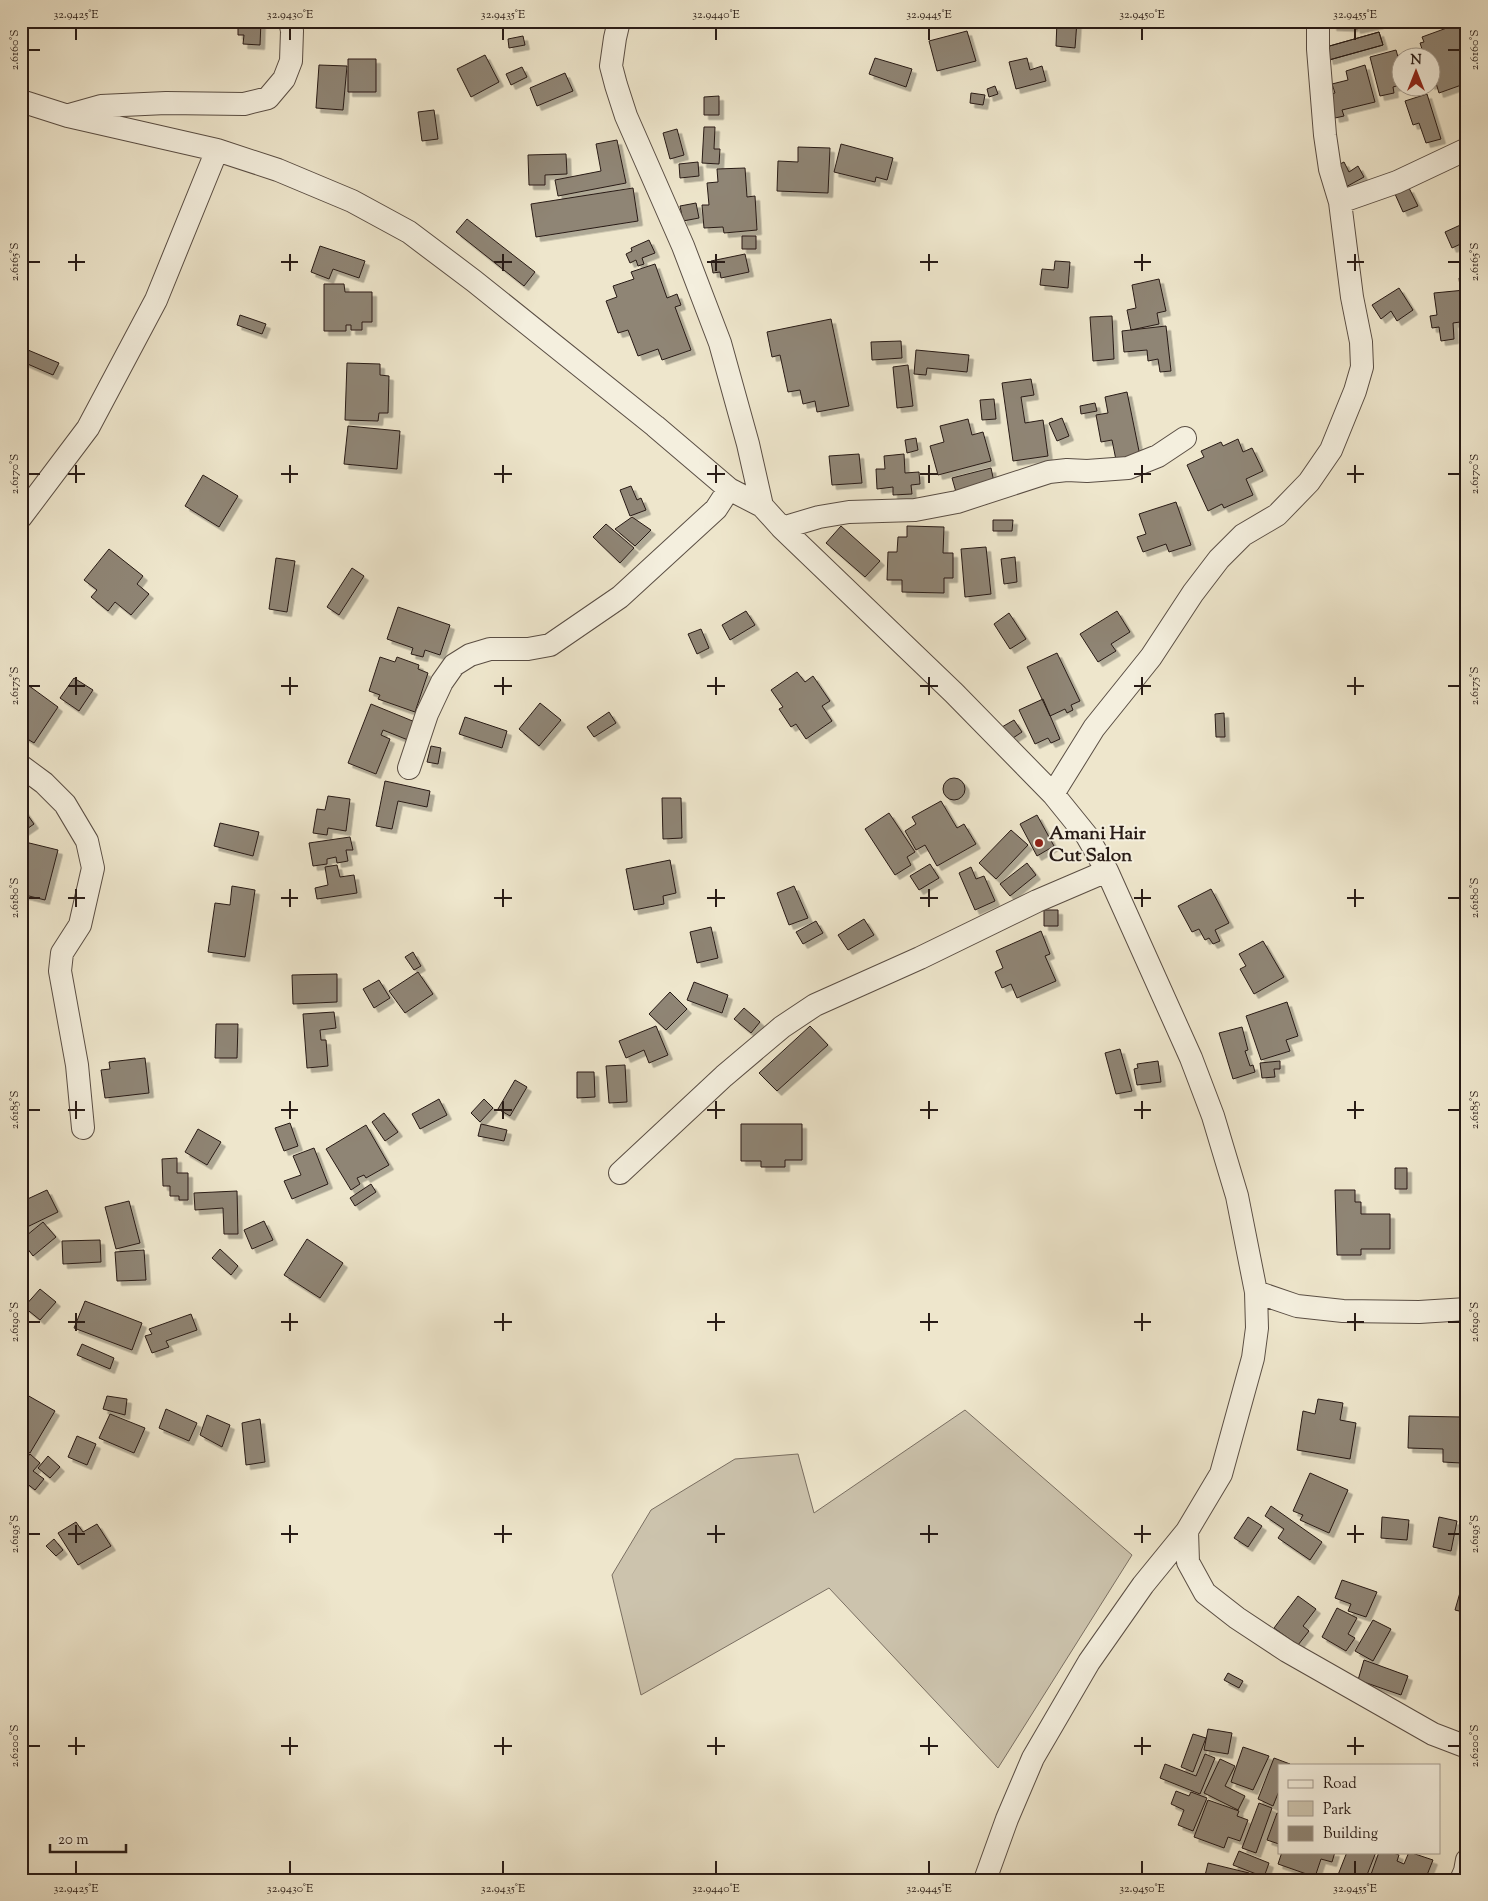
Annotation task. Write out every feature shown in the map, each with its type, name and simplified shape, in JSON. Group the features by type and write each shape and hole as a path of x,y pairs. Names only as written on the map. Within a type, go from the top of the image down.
{"street":[{"path":"68,116 101,106 166,103 244,104 268,98 284,79 291,61 292,31 290,21"},
{"path":"619,21 614,38 611,66 616,85 626,116 683,246 720,343 748,444 762,506"},
{"path":"1053,794 1094,728 1151,657 1193,593 1219,559 1243,535 1277,515 1309,482 1331,450 1355,391 1362,366 1361,342 1352,297 1340,202 1330,169 1325,135 1318,49 1318,21"},
{"path":"21,101 68,116 217,150 278,170 352,201 409,232 474,281 655,426 729,489 762,506 782,528 954,693 1053,794 1087,836 1107,871 1191,1058 1213,1116 1236,1196 1256,1292 1256,1328 1253,1358 1221,1474 1187,1531 1143,1585 1089,1662 1033,1758 1007,1819 985,1880"},
{"path":"1340,202 1397,182 1467,149"},
{"path":"21,517 88,428 156,300 217,150"},
{"path":"782,528 848,512 916,510 957,502 1049,472 1128,468 1158,456 1185,438"},
{"path":"409,768 427,714 442,682 454,665 470,655 490,649 528,649 550,645 620,597 716,509 729,489"},
{"path":"21,766 44,783 65,804 87,841 93,868 80,925 62,953 60,971 77,1065 83,1128"},
{"path":"620,1173 724,1076 782,1027 815,1004 920,958 1037,901 1107,871"},
{"path":"1256,1292 1297,1306 1343,1311 1419,1312 1467,1309"},
{"path":"1187,1531 1188,1562 1205,1593 1236,1618 1287,1651 1433,1734 1467,1747"},
{"path":"1461,1880 1467,1860"}],"green space":[{"path":"965,1410 1132,1555 998,1768 829,1588 641,1695 612,1575 651,1510 735,1459 798,1454 814,1513"}],"building":[{"path":"238,21 261,21 260,45 243,44 244,35 238,35"},
{"path":"1057,21 1077,21 1075,48 1056,46"},
{"path":"1333,21 1354,21 1354,27 1332,26"},
{"path":"1354,21 1378,21 1379,24 1356,29"},
{"path":"1466,21 1467,83 1440,93 1440,48 1422,48 1420,43 1424,42 1422,37"},
{"path":"967,31 976,61 937,71 929,41"},
{"path":"1379,32 1383,45 1329,60 1326,47"},
{"path":"1379,32 1383,45 1329,60 1326,47"},
{"path":"523,36 525,45 509,48 508,39"},
{"path":"1390,52 1390,94 1380,96 1370,57"},
{"path":"485,55 499,82 471,97 457,69"},
{"path":"875,58 912,69 906,87 869,74"},
{"path":"1027,58 1030,70 1042,66 1046,81 1016,89 1009,62"},
{"path":"348,59 376,59 376,92 348,92"},
{"path":"319,65 347,66 343,110 316,108"},
{"path":"1365,65 1375,102 1342,110 1344,116 1335,118 1331,102 1324,96 1335,93 1332,84 1348,80 1346,71"},
{"path":"522,67 527,77 511,85 506,74"},
{"path":"565,73 573,91 537,106 530,88"},
{"path":"995,86 998,94 989,97 987,89"},
{"path":"971,93 985,95 983,105 970,103"},
{"path":"719,96 719,115 704,115 704,97"},
{"path":"1414,98 1428,98 1441,139 1426,143 1419,123 1413,125 1405,101"},
{"path":"434,110 438,139 422,141 418,112"},
{"path":"704,127 715,127 714,149 720,149 719,164 702,163"},
{"path":"677,129 684,155 670,159 663,133"},
{"path":"617,140 626,183 558,196 555,180 601,171 596,144"},
{"path":"841,144 893,158 887,180 876,177 875,182 834,172"},
{"path":"798,147 830,148 828,193 777,191 778,161 798,162"},
{"path":"566,154 567,174 545,175 545,185 529,185 528,155"},
{"path":"698,162 699,176 680,178 679,164"},
{"path":"1344,162 1349,172 1358,166 1364,177 1344,188 1332,168"},
{"path":"745,168 747,197 755,196 757,230 724,233 723,227 704,228 702,205 709,205 707,183 718,182 717,169"},
{"path":"633,188 638,221 536,237 531,204"},
{"path":"1409,188 1418,206 1403,212 1395,194"},
{"path":"696,203 699,218 683,221 680,206"},
{"path":"467,219 535,272 524,286 456,232"},
{"path":"1467,222 1467,241 1452,248 1445,232"},
{"path":"742,236 756,236 756,249 742,249"},
{"path":"649,240 655,253 642,258 644,264 638,266 636,260 630,263 626,254 632,251 631,248"},
{"path":"320,246 365,261 359,278 333,269 329,279 311,272"},
{"path":"745,254 749,272 721,278 720,272 713,273 711,261"},
{"path":"1055,261 1070,262 1068,288 1040,285 1042,269 1054,270"},
{"path":"655,264 667,298 677,294 681,305 675,307 691,350 662,360 658,349 638,356 628,330 618,333 606,301 617,297 613,286 634,279 631,272"},
{"path":"1467,277 1467,286 1460,287 1459,278"},
{"path":"1159,279 1166,311 1157,313 1159,324 1131,330 1127,310 1136,308 1132,285"},
{"path":"324,284 344,284 345,292 372,292 372,322 362,322 362,330 351,330 351,325 346,325 346,331 324,331"},
{"path":"1399,288 1413,310 1397,321 1391,311 1381,319 1372,305"},
{"path":"1465,290 1467,321 1453,323 1454,339 1441,341 1439,327 1432,328 1430,316 1437,315 1434,293"},
{"path":"240,315 266,324 262,334 237,325"},
{"path":"1112,316 1114,359 1093,361 1090,317"},
{"path":"831,319 849,406 817,412 815,401 803,404 800,390 788,392 780,355 772,357 767,332"},
{"path":"1166,326 1171,371 1160,372 1158,359 1148,361 1147,350 1124,352 1122,331"},
{"path":"901,341 902,358 872,360 871,342"},
{"path":"28,350 59,363 53,375 23,362"},
{"path":"916,350 969,355 967,372 927,368 926,375 914,374"},
{"path":"347,363 380,364 380,375 389,376 388,413 379,413 378,421 345,420"},
{"path":"908,365 913,406 897,408 893,367"},
{"path":"1031,379 1034,395 1021,397 1025,423 1043,420 1048,456 1013,461 1002,383"},
{"path":"1127,392 1140,456 1116,460 1112,440 1101,442 1096,415 1108,413 1105,397"},
{"path":"994,399 996,419 982,420 980,400"},
{"path":"1095,403 1097,411 1081,414 1080,406"},
{"path":"1062,418 1069,436 1057,441 1049,423"},
{"path":"968,419 972,435 983,432 991,461 938,475 930,446 944,442 940,426"},
{"path":"348,426 400,431 397,469 344,464"},
{"path":"916,438 918,450 907,453 905,440"},
{"path":"1238,439 1243,452 1252,448 1263,471 1246,479 1253,495 1224,508 1222,504 1208,511 1187,465 1204,457 1201,451 1221,442 1223,446"},
{"path":"859,454 862,483 832,485 829,456"},
{"path":"904,454 905,473 919,472 920,484 911,485 912,494 893,495 893,487 877,489 876,469 885,469 884,456"},
{"path":"991,468 994,482 956,492 952,478"},
{"path":"203,475 238,496 219,527 185,506"},
{"path":"631,486 637,500 641,498 646,510 630,516 620,490"},
{"path":"1176,502 1191,545 1169,552 1166,544 1143,552 1137,537 1146,534 1139,514"},
{"path":"632,517 651,530 635,546 615,529"},
{"path":"993,520 1013,520 1012,531 993,531"},
{"path":"606,524 634,548 620,563 593,537"},
{"path":"841,526 880,561 865,577 826,543"},
{"path":"907,526 944,527 943,553 953,553 953,578 944,578 944,593 902,592 902,580 887,580 888,552 897,552 898,537 907,537"},
{"path":"986,547 991,594 965,597 961,549"},
{"path":"109,549 143,576 137,584 149,594 131,615 115,602 108,611 91,597 97,590 84,580"},
{"path":"1015,557 1017,582 1004,584 1001,559"},
{"path":"276,558 295,561 287,612 269,609"},
{"path":"352,568 364,576 339,615 327,607"},
{"path":"398,607 450,625 440,655 425,650 423,657 411,654 413,648 387,639"},
{"path":"746,611 755,625 730,640 722,625"},
{"path":"1117,611 1130,632 1111,644 1116,651 1098,662 1080,634"},
{"path":"1009,613 1026,639 1010,649 994,624"},
{"path":"701,629 709,648 697,654 688,634"},
{"path":"1057,653 1080,701 1071,705 1073,710 1067,713 1065,709 1050,716 1027,667"},
{"path":"380,657 395,662 397,657 419,665 418,669 428,673 415,712 378,699 380,695 369,691"},
{"path":"797,672 805,682 813,676 830,701 822,706 832,721 806,739 796,724 791,727 779,709 783,707 771,690"},
{"path":"74,678 93,690 79,711 60,698"},
{"path":"21,680 58,707 34,743 21,735"},
{"path":"1043,699 1060,739 1051,743 1048,738 1035,744 1019,710"},
{"path":"540,703 561,720 539,746 519,729"},
{"path":"371,704 415,722 408,740 383,730 381,735 390,739 376,774 348,763"},
{"path":"609,712 616,723 594,737 587,727"},
{"path":"1224,713 1225,737 1216,737 1215,714"},
{"path":"465,717 507,731 502,748 459,734"},
{"path":"1014,720 1022,732 1010,740 1002,727"},
{"path":"431,746 441,748 438,764 427,762"},
{"path":"954,778 962,781 965,789 962,797 954,800 946,797 943,789 946,781"},
{"path":"385,781 430,791 427,807 398,801 392,829 376,826"},
{"path":"328,796 350,799 346,831 328,828 327,835 313,833 317,809 325,810"},
{"path":"662,798 681,798 682,838 663,839"},
{"path":"941,801 957,828 964,824 976,844 937,866 925,845 916,850 905,831 916,824 912,817"},
{"path":"21,808 34,824 21,833"},
{"path":"889,813 915,852 907,857 911,865 895,875 865,829"},
{"path":"1037,815 1054,846 1037,856 1020,824"},
{"path":"220,823 259,832 253,856 214,846"},
{"path":"1011,830 1028,845 996,879 979,863"},
{"path":"350,837 353,850 346,850 348,861 337,863 336,857 327,859 327,864 313,866 309,843"},
{"path":"21,841 58,850 45,900 21,894"},
{"path":"670,860 676,893 663,896 664,904 634,910 626,869"},
{"path":"1027,863 1036,875 1010,896 1000,884"},
{"path":"930,864 939,878 919,890 910,876"},
{"path":"337,865 340,877 354,875 357,893 317,899 315,888 328,885 325,867"},
{"path":"971,867 976,879 984,876 995,901 975,910 959,873"},
{"path":"232,886 255,890 245,957 208,952 215,903 230,905"},
{"path":"794,886 808,918 789,925 777,893"},
{"path":"1211,889 1229,923 1215,930 1220,941 1213,944 1209,938 1205,940 1199,929 1192,932 1178,906"},
{"path":"1044,910 1058,910 1058,926 1044,926"},
{"path":"864,919 874,935 848,950 838,935"},
{"path":"816,921 823,933 803,944 796,932"},
{"path":"711,927 718,958 697,963 690,932"},
{"path":"1041,931 1050,954 1045,956 1056,981 1017,998 1011,984 1002,988 995,972 1003,968 996,951"},
{"path":"1263,941 1284,977 1254,994 1240,969 1246,966 1239,954"},
{"path":"413,952 421,966 414,970 405,957"},
{"path":"418,972 433,994 405,1013 389,991"},
{"path":"337,974 337,1002 293,1004 292,975"},
{"path":"379,980 390,998 374,1008 363,989"},
{"path":"694,982 728,995 722,1013 687,1000"},
{"path":"670,992 687,1009 666,1030 649,1014"},
{"path":"1287,1002 1298,1036 1286,1040 1290,1051 1261,1060 1246,1016"},
{"path":"744,1008 760,1022 751,1033 734,1019"},
{"path":"334,1012 336,1028 320,1030 321,1040 326,1040 328,1066 307,1068 303,1014"},
{"path":"216,1024 238,1024 237,1058 215,1058"},
{"path":"656,1026 668,1055 649,1063 644,1050 626,1058 619,1041"},
{"path":"810,1026 828,1045 777,1091 759,1073"},
{"path":"1242,1027 1248,1050 1245,1051 1250,1066 1253,1065 1255,1072 1233,1079 1219,1033"},
{"path":"1120,1049 1132,1091 1116,1094 1105,1053"},
{"path":"145,1058 149,1093 105,1098 101,1070 110,1069 109,1062"},
{"path":"1158,1061 1161,1082 1137,1085 1134,1069 1138,1068 1137,1064"},
{"path":"1280,1061 1280,1069 1274,1069 1275,1077 1262,1078 1260,1063"},
{"path":"625,1065 627,1102 609,1103 606,1066"},
{"path":"577,1072 594,1072 595,1097 577,1098"},
{"path":"515,1080 527,1087 510,1116 498,1109"},
{"path":"439,1099 447,1115 420,1129 412,1114"},
{"path":"484,1099 493,1108 480,1122 471,1113"},
{"path":"384,1113 398,1132 385,1141 372,1122"},
{"path":"290,1123 298,1146 284,1151 275,1128"},
{"path":"481,1124 507,1130 504,1141 478,1136"},
{"path":"741,1124 802,1124 802,1160 785,1160 785,1167 761,1167 761,1161 741,1161"},
{"path":"366,1125 389,1165 366,1178 364,1175 357,1178 360,1184 351,1190 326,1149"},
{"path":"198,1129 221,1142 207,1165 185,1152"},
{"path":"314,1148 328,1184 292,1199 284,1181 301,1175 293,1156"},
{"path":"177,1158 177,1173 188,1173 188,1200 179,1200 179,1196 170,1196 170,1186 163,1186 162,1159"},
{"path":"1395,1168 1407,1168 1407,1189 1395,1189"},
{"path":"371,1184 376,1192 355,1206 350,1198"},
{"path":"47,1190 58,1212 23,1229 21,1225 21,1202"},
{"path":"1335,1190 1355,1190 1355,1202 1361,1202 1361,1214 1390,1214 1390,1249 1361,1249 1361,1255 1337,1255"},
{"path":"237,1191 238,1234 224,1234 223,1208 195,1210 194,1193"},
{"path":"129,1201 140,1243 116,1249 105,1207"},
{"path":"264,1221 273,1240 252,1249 244,1230"},
{"path":"43,1222 56,1237 33,1256 21,1240"},
{"path":"307,1239 343,1263 320,1298 284,1275"},
{"path":"100,1240 101,1262 63,1264 62,1241"},
{"path":"220,1249 238,1266 231,1275 212,1258"},
{"path":"144,1250 146,1280 117,1281 115,1252"},
{"path":"40,1289 56,1302 40,1320 24,1307"},
{"path":"85,1301 142,1323 132,1350 74,1328"},
{"path":"191,1314 197,1330 166,1341 169,1347 152,1353 145,1336 152,1334 149,1329"},
{"path":"82,1344 114,1358 110,1369 77,1355"},
{"path":"27,1395 55,1411 30,1453 21,1448 21,1406"},
{"path":"107,1396 127,1399 125,1415 103,1409"},
{"path":"1318,1399 1343,1403 1340,1420 1356,1423 1350,1459 1297,1450 1303,1411 1315,1414"},
{"path":"166,1409 197,1423 189,1441 159,1428"},
{"path":"110,1414 145,1428 134,1453 99,1438"},
{"path":"207,1415 230,1425 222,1447 200,1435"},
{"path":"1409,1416 1462,1417 1461,1463 1443,1462 1443,1449 1408,1448"},
{"path":"260,1419 265,1462 246,1465 242,1423"},
{"path":"77,1436 96,1444 87,1465 68,1457"},
{"path":"30,1454 40,1463 33,1471 44,1479 35,1490 21,1479 21,1465"},
{"path":"48,1456 60,1467 50,1478 38,1468"},
{"path":"1310,1473 1348,1490 1329,1533 1300,1520 1303,1515 1293,1511"},
{"path":"1271,1506 1322,1542 1310,1560 1278,1538 1284,1529 1265,1516"},
{"path":"1248,1517 1262,1526 1248,1547 1234,1538"},
{"path":"1382,1517 1409,1520 1407,1540 1381,1538"},
{"path":"1439,1517 1457,1521 1451,1551 1433,1547"},
{"path":"76,1522 83,1532 97,1524 111,1546 78,1565 58,1533"},
{"path":"54,1539 63,1550 56,1556 46,1546"},
{"path":"1467,1568 1467,1613 1455,1610"},
{"path":"1342,1580 1377,1592 1366,1617 1348,1611 1351,1604 1335,1598"},
{"path":"1298,1596 1316,1609 1303,1626 1309,1631 1298,1645 1274,1628"},
{"path":"1337,1608 1357,1618 1348,1634 1355,1638 1346,1651 1322,1637"},
{"path":"1373,1620 1391,1629 1373,1661 1355,1651"},
{"path":"1364,1660 1408,1676 1401,1695 1358,1680"},
{"path":"1228,1673 1243,1681 1239,1688 1224,1680"},
{"path":"1208,1729 1232,1733 1228,1754 1204,1750"},
{"path":"1193,1734 1206,1738 1193,1772 1181,1767"},
{"path":"1243,1747 1269,1756 1253,1790 1231,1782"},
{"path":"1205,1754 1215,1758 1200,1794 1160,1778 1165,1764 1196,1776"},
{"path":"1274,1758 1290,1764 1278,1764 1278,1794 1273,1806 1258,1799"},
{"path":"1220,1759 1235,1766 1225,1786 1245,1796 1238,1810 1204,1793"},
{"path":"1176,1791 1189,1796 1191,1792 1207,1798 1193,1831 1178,1825 1184,1810 1171,1804"},
{"path":"1208,1800 1239,1811 1237,1816 1248,1820 1240,1841 1228,1837 1224,1848 1194,1837"},
{"path":"1259,1803 1272,1808 1256,1853 1242,1848"},
{"path":"1277,1813 1278,1844 1267,1840"},
{"path":"1239,1851 1269,1863 1264,1877 1233,1865"},
{"path":"1281,1854 1334,1854 1332,1862 1321,1859 1315,1877 1278,1864"},
{"path":"1346,1854 1375,1854 1365,1880 1336,1880"},
{"path":"1378,1854 1399,1855 1397,1861 1404,1864 1408,1854 1415,1854 1433,1860 1425,1880 1369,1880"},
{"path":"1208,1863 1249,1873 1247,1880 1204,1880"}],"place":[{"name":"Amani Hair Cut Salon","path":"1039,843"}]}
